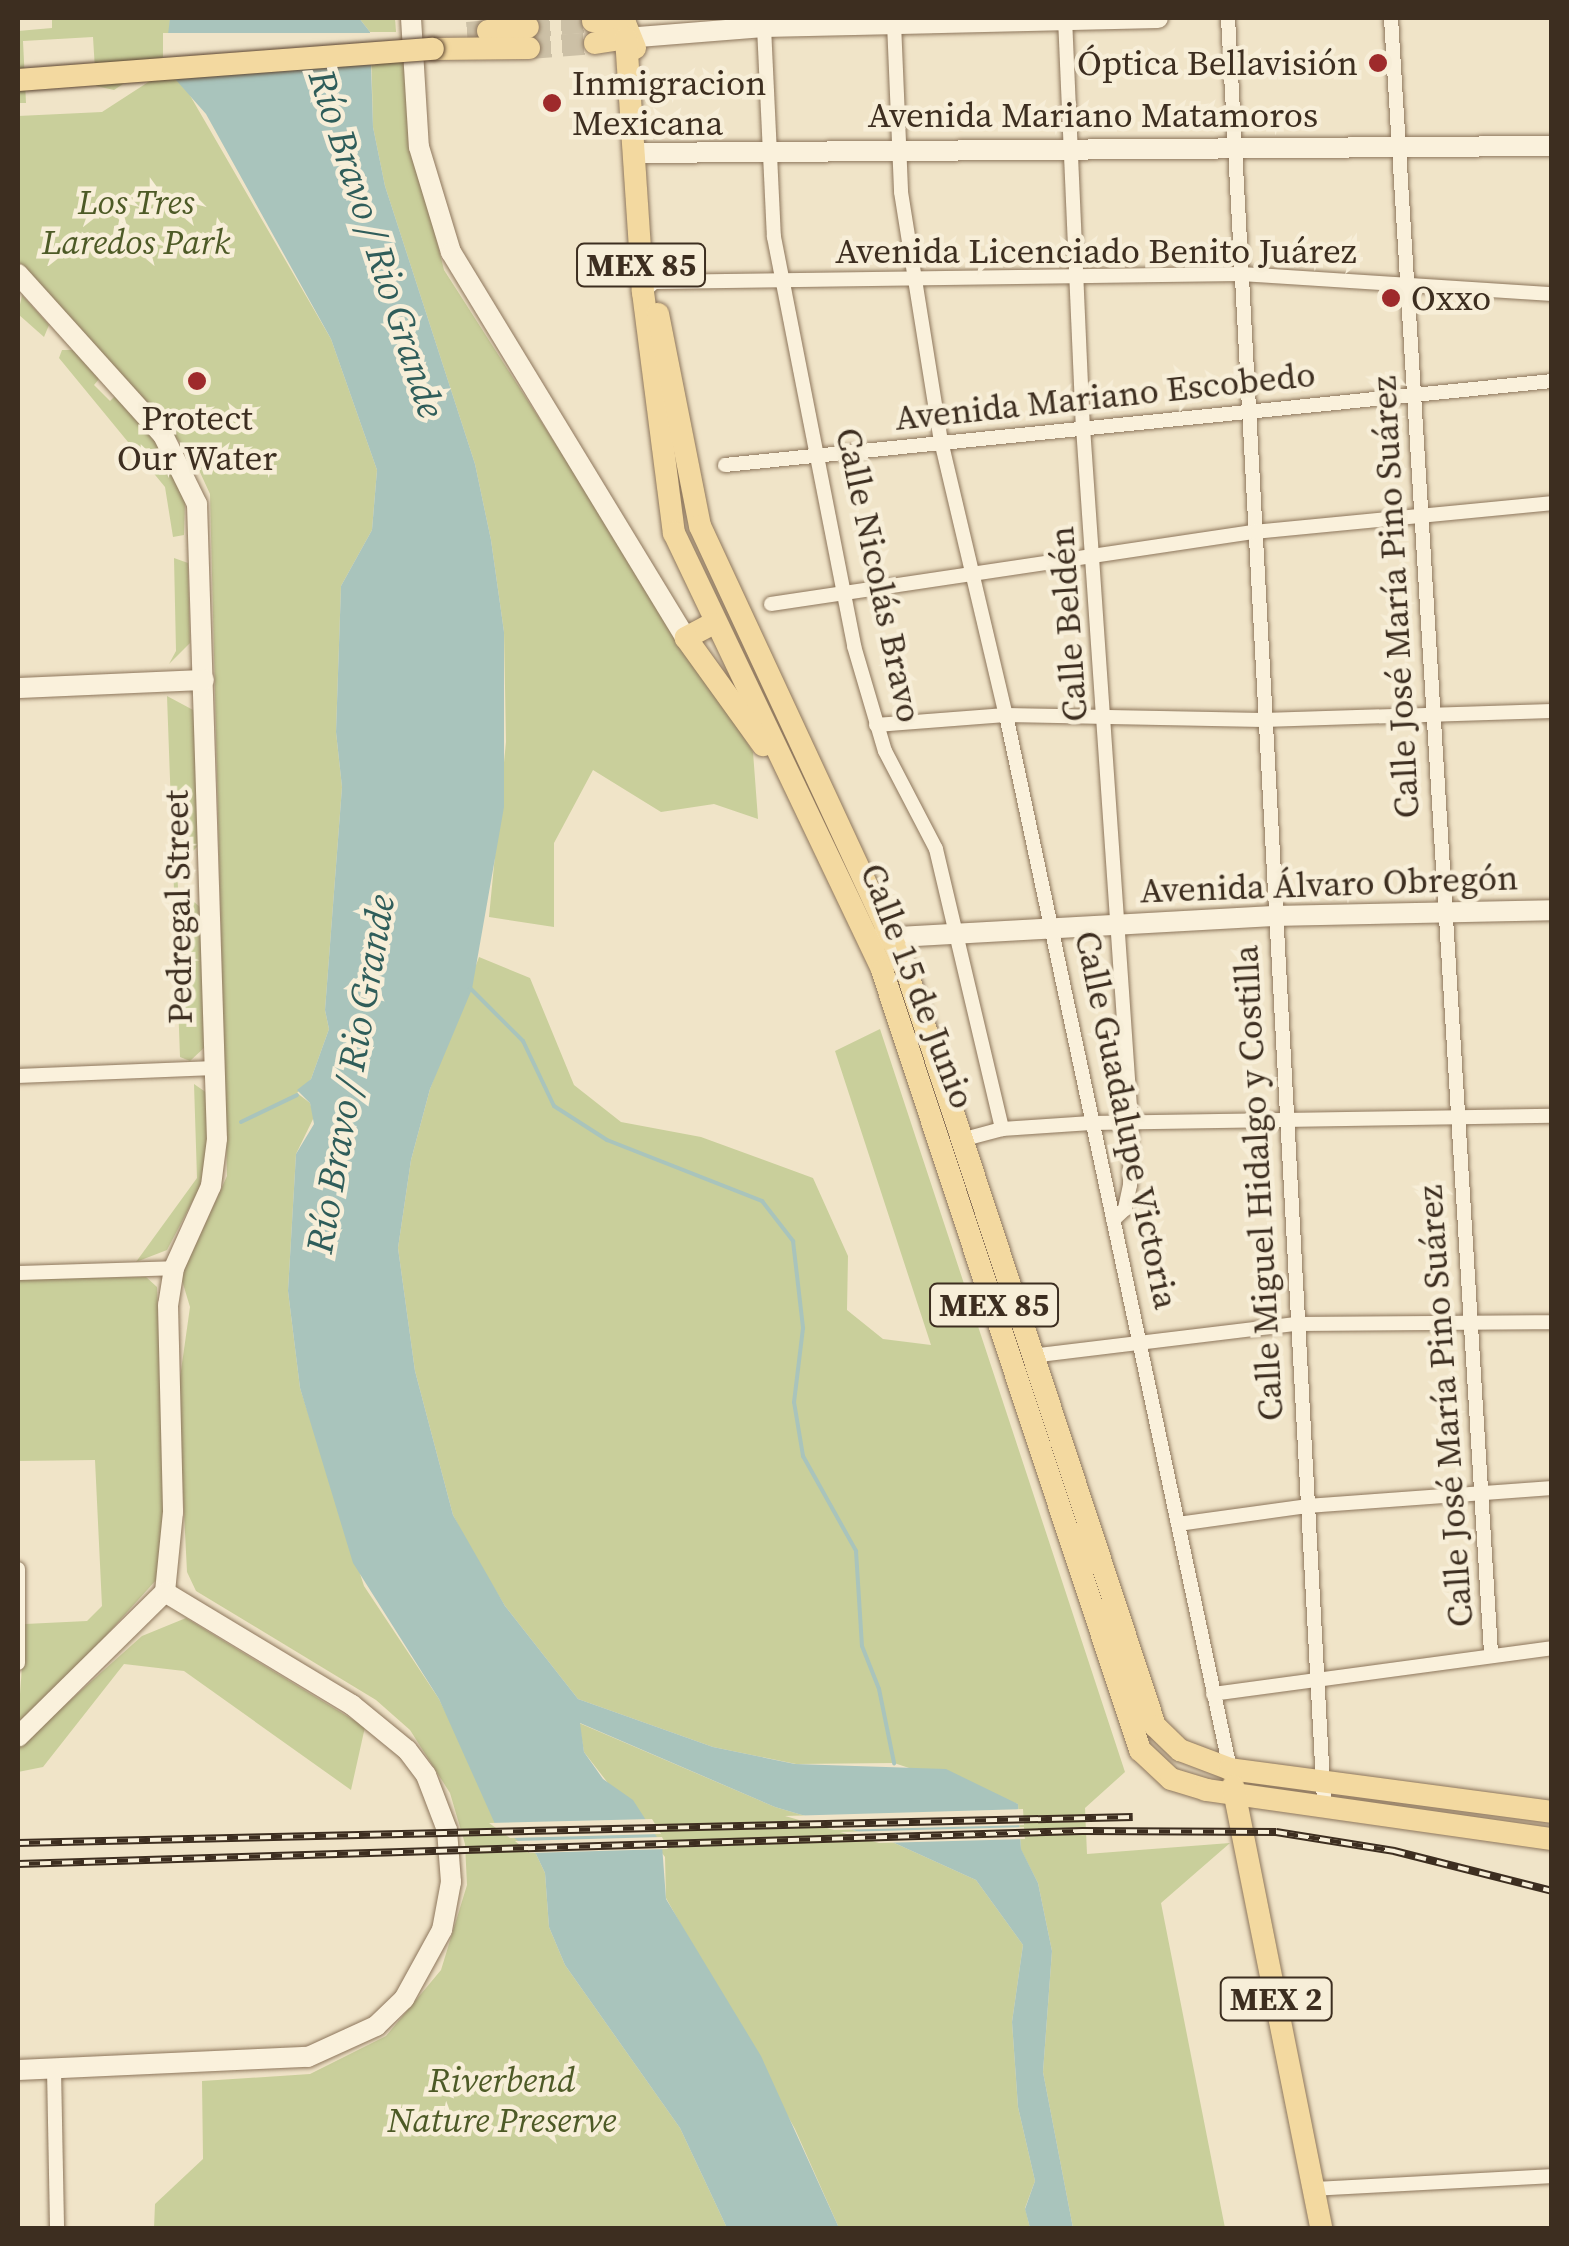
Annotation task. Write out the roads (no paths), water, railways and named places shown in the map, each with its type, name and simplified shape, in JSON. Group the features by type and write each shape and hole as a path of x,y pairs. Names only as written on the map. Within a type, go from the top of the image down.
{"main road":[{"path":"411,18 419,146 452,252 731,707 844,828"},
{"path":"594,32 764,22 1158,18"},
{"name":"Calle 15 de Junio","path":"628,28 664,492 681,554 784,767 881,937 960,1140 1031,1356 1061,1480 1155,1726 1172,1746 1230,1769"},
{"path":"18,66 432,43 528,37 477,32 432,43 18,80"},
{"name":"Avenida Mariano Matamoros","path":"638,153 896,147 1552,146"},
{"name":"Pedregal Street","path":"18,274 163,435 186,472 196,504 216,1162 174,1268 168,1305 174,1512 165,1592"},
{"name":"Calle 15 de Junio","path":"649,287 700,526 844,828 1061,1480 1140,1750 1184,1786 1236,1796"},
{"path":"686,638 712,624"},
{"path":"18,688 204,680"},
{"name":"Avenida Álvaro Obregón","path":"881,937 1273,916 1552,910"},
{"path":"18,1737 165,1592 352,1705 407,1750 426,1774 447,1830 446,1915 436,1946 404,1998 346,2044 268,2063 18,2070"},
{"name":"MEX 85","path":"1230,1769 1550,1812"},
{"name":"Calle Guadalupe Victoria","path":"1230,1769 1321,2228"},
{"name":"MEX 85","path":"1236,1796 1549,1838"}],"street":[{"name":"Calle Miguel Hidalgo y Costilla","path":"1228,18 1273,916 1324,1806"},
{"name":"Calle José María Pino Suárez","path":"1391,18 1442,911 1491,1653"},
{"name":"Calle Beldén","path":"1065,19 1083,427 1131,1122 1130,1186 1125,1209 1113,1220"},
{"name":"Calle Nicolás Bravo","path":"764,22 767,150 782,280 842,591 876,725 936,849 960,934 1002,1129"},
{"name":"Calle Guadalupe Victoria","path":"894,23 896,147 912,282 942,441 1006,714 1230,1769"},
{"name":"Avenida Licenciado Benito Juárez","path":"649,287 782,280 912,282 1242,274 1552,294"},
{"name":"Avenida Mariano Escobedo","path":"725,465 818,459 942,441 1552,381"},
{"path":"771,604 1253,532 1552,503"},
{"path":"876,725 1006,714 1263,720 1552,710"},
{"path":"18,1076 214,1068"},
{"path":"960,1140 1002,1129 1091,1123 1552,1116"},
{"path":"18,1273 174,1268"},
{"path":"1031,1356 1139,1339 1296,1324 1552,1322"},
{"path":"1178,1524 1306,1506 1552,1488"},
{"path":"18,1569 18,1663"},
{"path":"1213,1694 1317,1676 1552,1648"},
{"path":"54,2069 57,2228"},
{"path":"1313,2189 1552,2176"}],"water":[{"name":"Río Bravo / Rio Grande","path":"170,18 359,18 370,32 373,127 385,186 475,464 491,540 504,632 504,807 472,989 430,1089 411,1160 398,1248 415,1371 453,1515 505,1606 578,1699 713,1747 795,1764 946,1769 1018,1804 1021,1849 1038,1883 1052,1951 1043,2072 1073,2228 1030,2228 1025,2209 1035,2181 1018,2107 1012,2022 1023,1945 976,1880 890,1841 775,1807 580,1723 584,1752 603,1779 633,1800 662,1845 666,1899 761,2056 839,2228 727,2228 680,2128 565,1965 549,1927 545,1873 536,1854 495,1824 439,1699 353,1563 300,1388 288,1291 296,1154 314,1124 310,1103 297,1090 311,1079 329,1029 325,1010 342,787 336,732 341,586 372,530 377,470 331,339 206,114 176,80 167,43"}],"waterway":[{"path":"470,988 523,1041 554,1106 607,1140 762,1201 793,1241 803,1328 794,1402 803,1456 856,1551 862,1646 879,1689 894,1763"},
{"path":"241,1122 297,1095"}],"tunnel":[{"path":"528,27 593,21"},
{"path":"467,33 488,31"},
{"path":"529,48 595,43"}],"railway":[{"path":"18,1843 1133,1817"},
{"path":"18,1864 1082,1831 1276,1832 1394,1851 1552,1891"}],"place":[{"name":"Óptica Bellavisión","path":"1378,63"},
{"name":"Inmigracion Mexicana","path":"552,103"},
{"name":"Oxxo","path":"1391,298"},
{"name":"Protect Our Water","path":"197,381"}],"park label":[{"name":"Los Tres Laredos Park","path":"136,222"},
{"name":"Riverbend Nature Preserve","path":"502,2100"}]}
